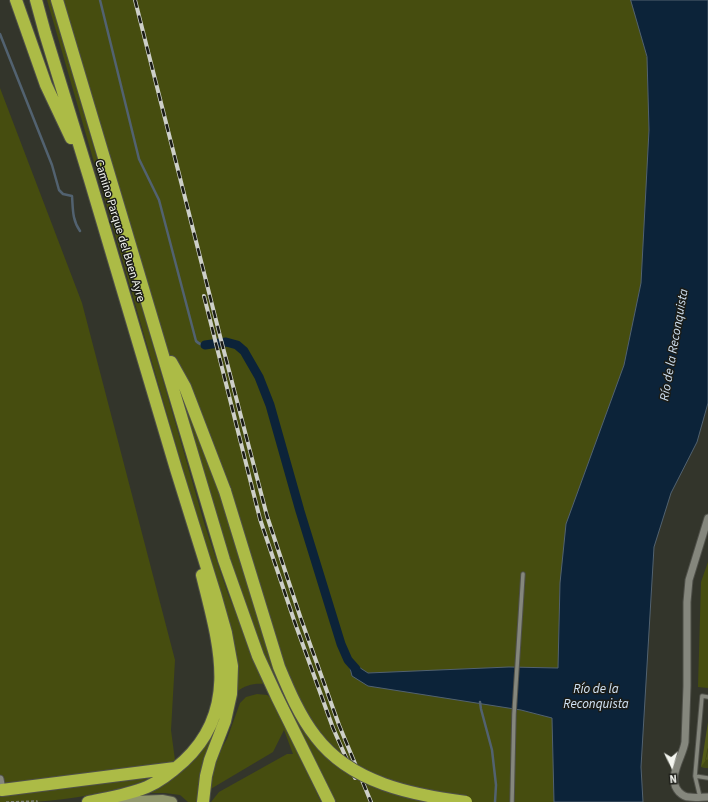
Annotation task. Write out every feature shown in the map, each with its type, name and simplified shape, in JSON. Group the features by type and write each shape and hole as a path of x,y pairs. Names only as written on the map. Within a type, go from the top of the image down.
{"highway":[{"path":"16,0 46,85 90,180"},
{"name":"Camino Parque del Buen Ayre","path":"36,0 176,469"},
{"name":"Camino Parque del Buen Ayre","path":"58,1 160,343"},
{"path":"160,343 185,387 225,491 279,667 302,716 329,753 356,772 387,785 432,797 466,802"},
{"path":"160,343 224,560 258,656 329,802"},
{"path":"88,802 134,792 159,781 189,756 201,742 210,728 217,708 221,678 217,637 176,469"},
{"path":"176,469 222,615 232,666 230,700 225,721 210,760 206,776 203,802"},
{"path":"1,784 176,768"}],"main road":[{"path":"103,802 162,800 172,802"}],"street":[{"path":"704,797 683,796 677,790 674,782 685,742 687,602 689,580 708,518"}],"lane":[{"path":"512,802 514,714 523,574"},
{"path":"704,797 695,776 702,696 708,697"},
{"path":"695,776 708,778"}],"path":[{"path":"6,802 37,802"}],"green space":[{"path":"47,0 51,0 205,526 228,594 252,651 321,802 211,802 219,792 287,754 293,754 284,730 273,752 209,790 212,765 227,739 240,703 246,697 257,694 267,695 272,698 266,684 250,685 236,692 233,641 223,599 187,483"},
{"path":"58,0 631,0 647,57 649,130 641,283 624,365 560,583 558,668 509,667 368,673 348,661 352,676 521,710 552,718 554,802 329,802 258,656"},
{"path":"0,88 82,303 175,660 171,730 176,768 2,790 0,779"},
{"path":"708,562 708,688 698,687 701,582"},
{"path":"223,654 227,663 221,715 207,754 199,802 188,802 180,795 148,793 148,791 207,738"},
{"path":"144,777 147,780 133,785 91,795 34,802 0,802 0,793 54,790"}],"water":[{"name":"Río de la Reconquista","path":"631,0 708,0 708,403 697,442 671,493 654,547 641,767 643,802 554,802 552,718 521,710 368,686 352,676 348,660 368,673 509,667 558,668 560,583 566,524 624,365 641,283 649,130 647,57"}],"building":[{"path":"708,749 708,760 706,760"}],"waterway":[{"path":"100,0 139,159 159,200 196,341 205,345"},
{"path":"0,34 52,165 59,190 63,194 72,196 74,218 80,231"},
{"path":"205,345 226,342 237,345 244,351 259,377 270,405 300,511 341,644 348,660 356,669"},
{"path":"480,702 492,750 496,785 495,802"}],"railway":[{"path":"135,0 267,516 301,619 339,725 371,802"},
{"path":"204,296 260,519 295,623 333,728 355,778"}]}
